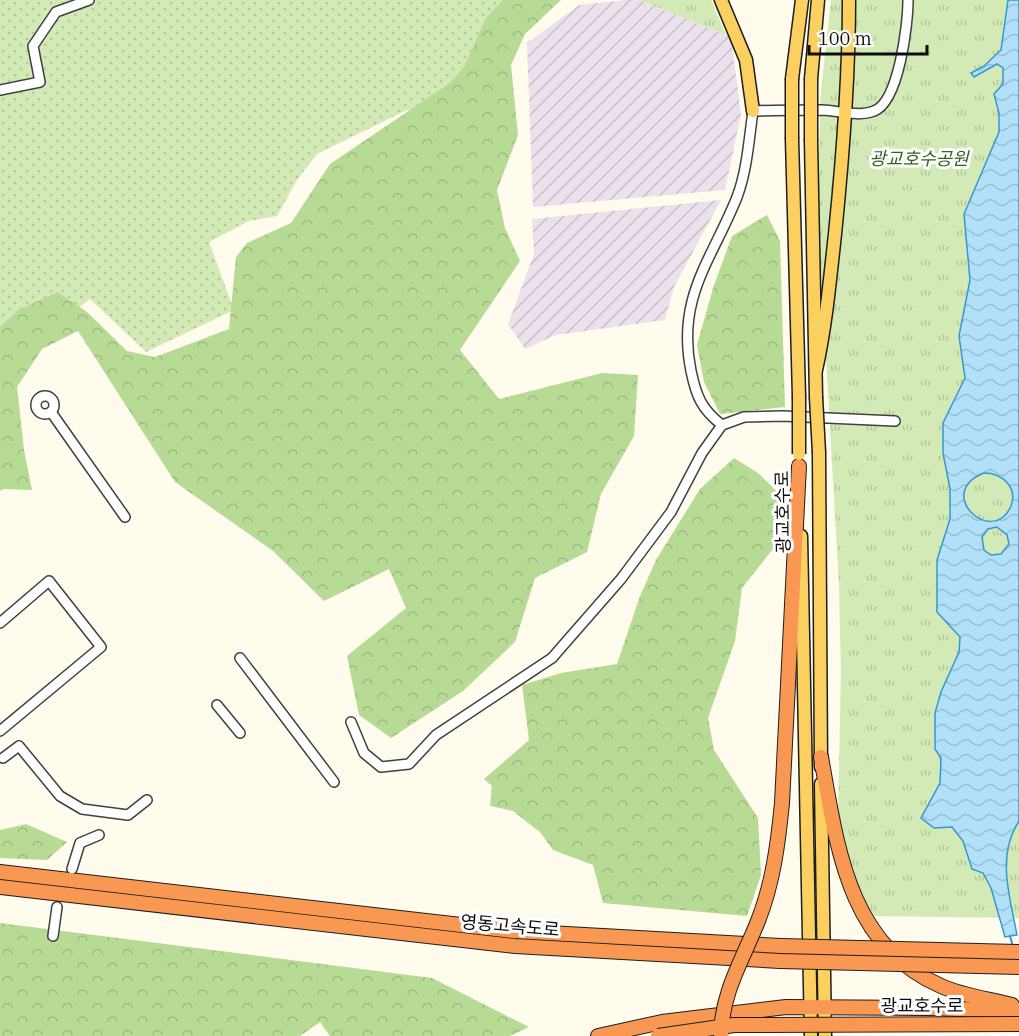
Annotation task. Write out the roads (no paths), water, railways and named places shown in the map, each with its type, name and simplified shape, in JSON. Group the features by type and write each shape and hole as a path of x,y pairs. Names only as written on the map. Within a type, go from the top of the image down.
{"highway":[{"path":"721,1036 725,999 770,888 778,847 799,460"},
{"path":"821,757 837,846 848,881 856,900 883,945 907,968 943,987 1016,1012"},
{"name":"영동고속도로","path":"0,872 513,931 781,946 1019,952"},
{"name":"영동고속도로","path":"0,886 515,946 780,961 1019,967"},
{"path":"598,1036 662,1022 735,1012 817,1007 1016,1012"},
{"name":"광교호수로","path":"658,1036 734,1025 1016,1012"}],"main road":[{"path":"721,0 746,60 753,111"},
{"path":"793,0 793,9 799,24"},
{"name":"광교호수로","path":"802,0 792,79 799,460 817,1007 825,1036"},
{"name":"광교호수로","path":"811,1036 817,1007 821,757 819,453 811,141 811,79 818,0"},
{"path":"816,370 824,336 847,112 849,0"}],"street":[{"path":"0,90 40,82 33,45 56,12 89,0"},
{"path":"722,425 706,413 695,389 687,349 688,318 694,286 737,196 753,111 874,111 885,104 894,83 908,23 908,0"},
{"path":"51,412 125,518"},
{"path":"351,723 364,753 381,767 409,764 436,735 552,658 621,579 670,512 702,453 722,425 744,417 783,416 895,421"},
{"path":"0,623 49,581 101,647 0,731"},
{"path":"240,658 334,782"},
{"path":"218,705 240,733"},
{"path":"3,758 19,746 60,796 82,809 128,815 147,800"},
{"path":"72,869 80,843 99,835"},
{"path":"53,936 57,907"}],"water":[{"path":"1008,0 1019,0 1019,821 1012,834 1006,862 1008,891 1017,935 1005,937 991,888 983,873 972,869 963,841 952,827 934,828 921,818 940,783 941,758 935,749 935,713 941,692 959,652 960,637 937,612 937,560 950,519 950,489 943,453 943,423 965,378 959,336 970,280 964,214 999,132 999,113 994,94 1003,84 1003,68 997,64 974,77 971,73 984,66 1001,50","holes":["984,473 1002,478 1007,482 1012,493 1011,506 1003,517 992,521 981,519 972,513 965,503 964,493 970,482","997,527 1007,535 1009,544 1001,554 991,555 984,550 982,537 988,529"]}],"waterway":[{"path":"1010,936 1013,947"}],"park label":[{"name":"광교호수공원","path":"919,159"}]}
